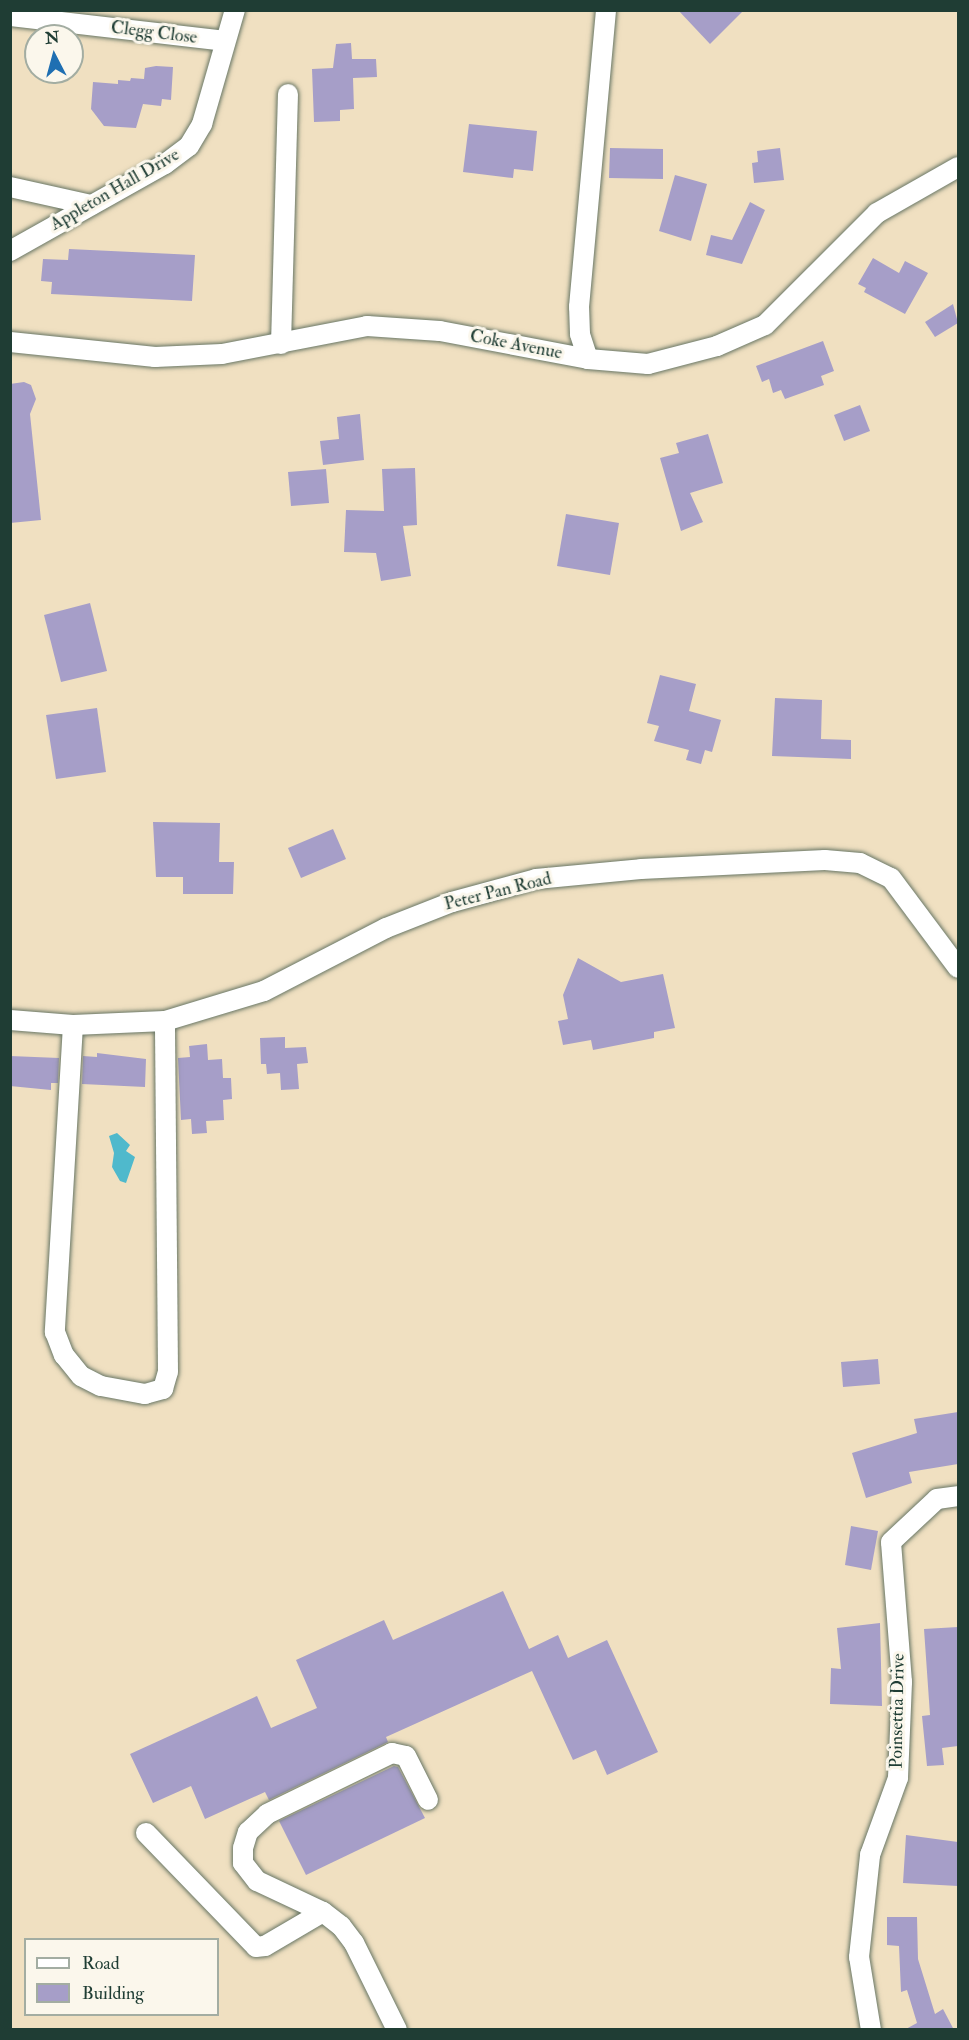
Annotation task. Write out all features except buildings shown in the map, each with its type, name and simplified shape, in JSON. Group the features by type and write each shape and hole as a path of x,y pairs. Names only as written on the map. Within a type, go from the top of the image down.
{"street":[{"name":"Appleton Hall Drive","path":"10,251 165,164 189,146 202,124 235,10"},
{"path":"588,359 580,334 579,308 606,10"},
{"name":"Clegg Close","path":"10,16 225,41"},
{"path":"281,344 288,94"},
{"name":"Coke Avenue","path":"10,342 154,357 222,354 367,326 440,331 588,359 648,364 717,346 765,326 877,213 958,167"},
{"path":"10,187 91,205"},
{"name":"Peter Pan Road","path":"10,1020 73,1025 165,1021 264,991 386,928 452,902 536,879 640,869 825,860 860,862 891,878 958,968"},
{"path":"73,1025 55,1332 64,1355 81,1376 101,1386 145,1394 163,1389 168,1372 165,1021"},
{"name":"Poinsettia Drive","path":"871,2030 859,1957 870,1856 897,1778 902,1682 891,1542 937,1499 958,1496"},
{"path":"397,2030 354,1943 323,1912 257,1881 243,1863 248,1832 267,1814 392,1753 406,1756 428,1800"},
{"path":"146,1833 248,1943 256,1947 265,1946 323,1912"}],"water":[{"path":"117,1133 130,1145 126,1151 135,1157 126,1183 120,1181 112,1167 114,1153 109,1136"}]}
